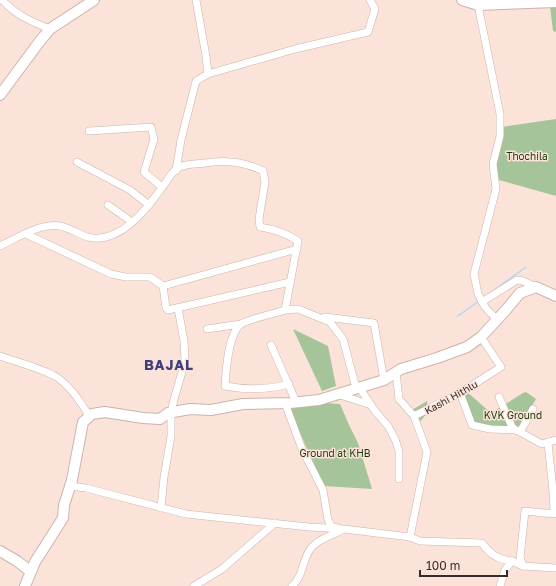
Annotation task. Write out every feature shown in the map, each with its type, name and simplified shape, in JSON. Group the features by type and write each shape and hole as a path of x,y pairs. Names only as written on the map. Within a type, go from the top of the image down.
{"street":[{"path":"2,0 12,10 50,30"},
{"path":"196,0 208,74"},
{"path":"176,171 181,140 196,81 208,74 295,49 368,32 376,9 370,0"},
{"path":"462,0 478,5 501,2 556,2"},
{"path":"0,95 40,41 50,30 90,1"},
{"path":"478,5 500,114 500,136 493,164 496,189 474,274 481,300 497,320"},
{"path":"88,131 151,127 154,139 144,172 162,187"},
{"path":"77,162 130,190 149,205"},
{"path":"0,246 48,226 60,226 92,239 107,237 125,228 132,222 149,205 162,187 181,166 220,162 237,162 256,167 263,171 265,182 258,219 260,226 289,235 298,241 285,310"},
{"path":"108,205 132,222"},
{"path":"26,234 112,274 126,277 150,277 163,286 166,309 178,308 290,282"},
{"path":"163,286 297,249"},
{"path":"481,300 517,280 524,281 556,296"},
{"path":"25,586 30,571 63,518 64,505 70,486 83,422 92,414 105,412 160,419 168,413 190,408 210,410 243,404 285,403 319,400 384,380 401,369 467,347 482,337 520,293 536,287"},
{"path":"162,508 164,477 171,436 171,413 185,362 184,341 178,308"},
{"path":"207,329 241,324 285,310 298,309 330,322 344,339 357,388 388,426 395,439 399,451 399,479"},
{"path":"315,316 374,323 384,380"},
{"path":"241,324 234,332 226,360 225,386 242,389 274,388 288,384"},
{"name":"Kashi Hithlu","path":"410,538 427,452 414,416 460,393 501,367 482,337"},
{"path":"271,346 296,402"},
{"path":"0,356 53,375 63,382 77,398 89,416"},
{"path":"396,372 399,399 414,416"},
{"path":"460,393 472,426 490,430 518,431"},
{"path":"337,394 371,405"},
{"path":"499,397 512,427 542,444 556,440"},
{"path":"285,403 302,449 323,490 328,520 332,527 410,538 420,541 482,543 486,550 503,560 512,561 523,566 556,568"},
{"path":"518,431 534,410"},
{"path":"523,566 520,558 525,511 554,514 555,490 551,482 548,442"},
{"path":"70,486 86,488 186,514 329,529 344,529"},
{"path":"194,586 222,569 275,523"},
{"path":"320,541 329,529"},
{"path":"292,586 301,573 303,563 311,548 320,541 344,529"},
{"path":"0,551 30,571"},
{"path":"500,586 505,570 512,561"}],"green space":[{"path":"556,6 556,32 553,31 550,7"},
{"name":"Thochila","path":"556,119 556,196 499,180 496,169 502,127"},
{"path":"293,329 328,346 336,386 322,391"},
{"name":"KVK Ground","path":"466,391 491,413 526,392 536,399 520,426 514,428 476,425 462,393"},
{"path":"427,401 428,412 419,423 412,410"},
{"name":"Ground at KHB","path":"324,403 340,404 358,443 372,489 324,486 289,409"}],"waterway":[{"path":"493,291 526,267"},
{"path":"458,316 479,301"}],"district":[{"name":"BAJAL","path":"169,364"}]}
